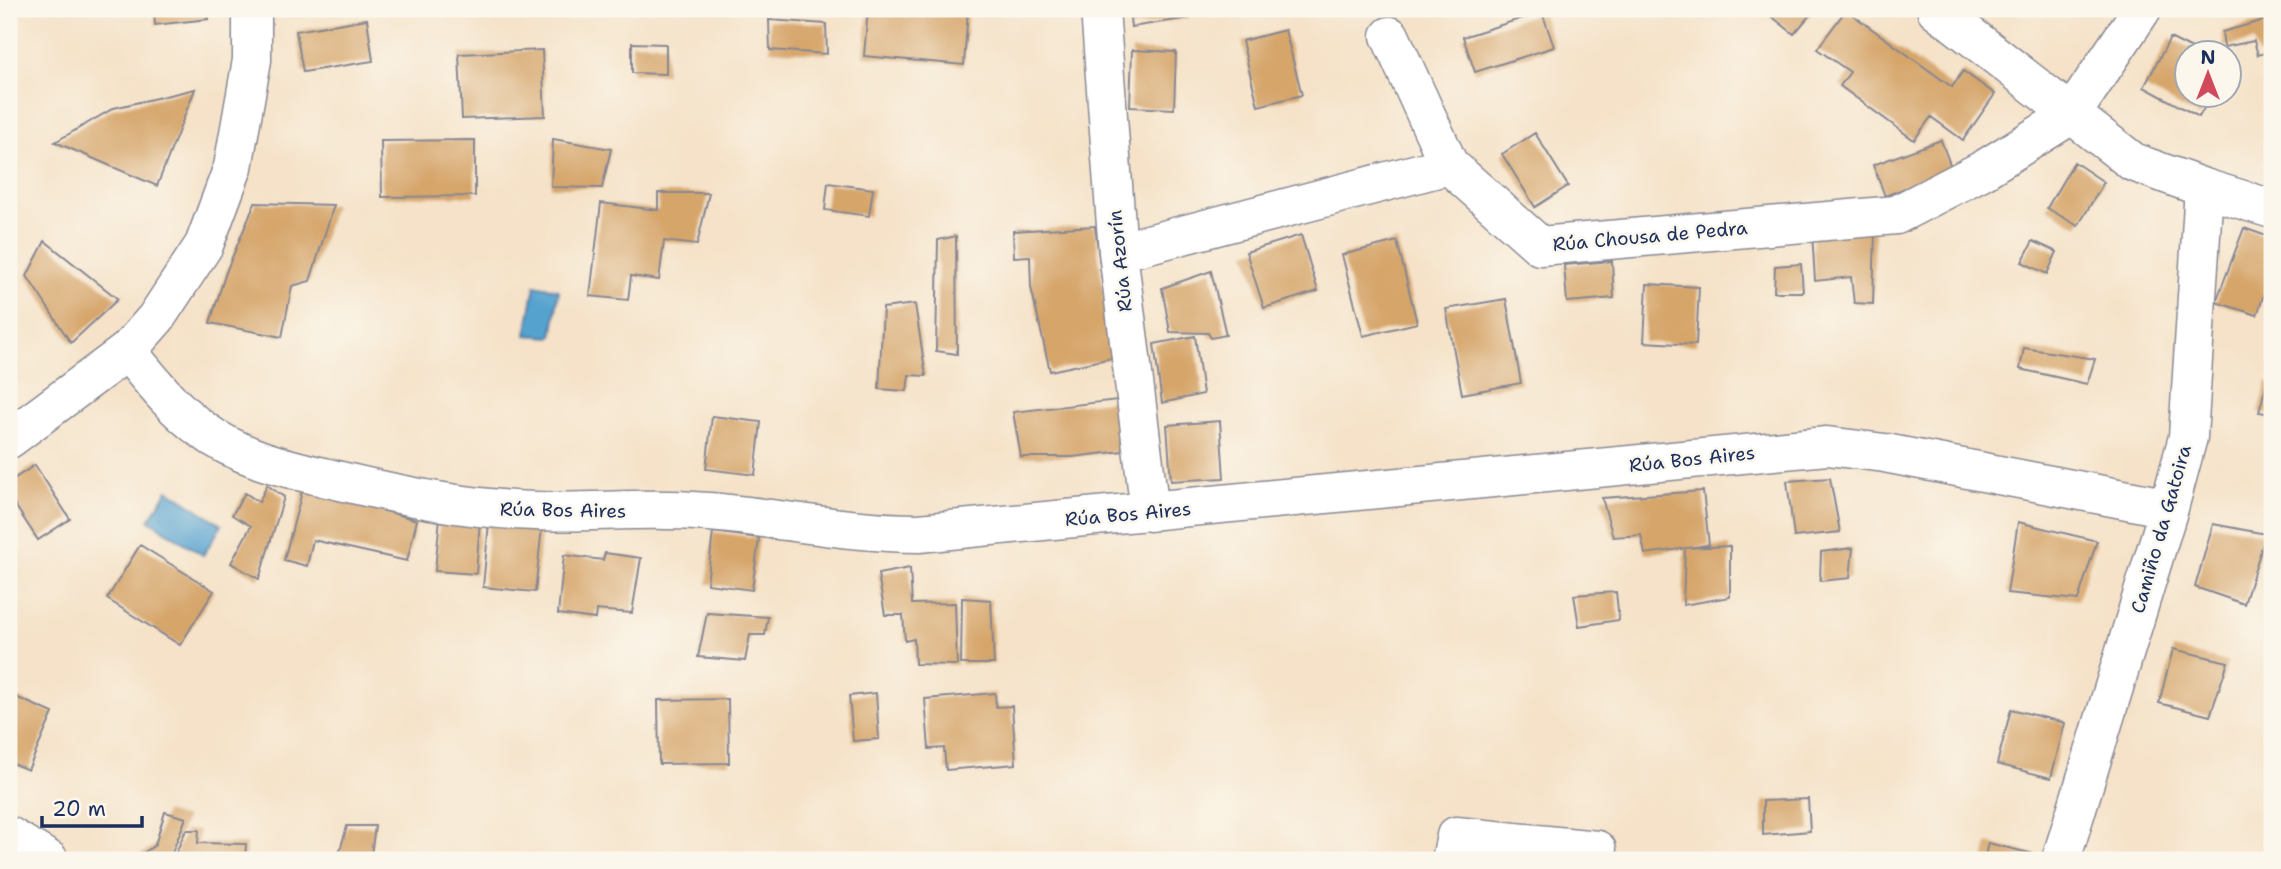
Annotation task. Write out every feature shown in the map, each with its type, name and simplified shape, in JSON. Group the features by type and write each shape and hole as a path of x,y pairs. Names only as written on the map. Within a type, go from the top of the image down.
{"street":[{"path":"9,439 127,351 156,318 204,245 233,167 252,60 252,9"},
{"name":"Rúa Azorín","path":"1100,9 1118,252 1150,512"},
{"path":"1936,9 2133,162 2272,209"},
{"path":"2071,115 2142,9"},
{"path":"1118,252 1449,165 1390,36"},
{"name":"Rúa Chousa de Pedra","path":"1449,165 1540,246 1896,215 1983,170 2071,115"},
{"name":"Camiño da Gatoira","path":"2061,860 2189,437 2204,188"},
{"name":"Rúa Bos Aires","path":"127,351 172,405 201,429 231,448 259,460 421,500 533,511 667,510 888,533 957,531 1828,446 1876,451 2169,508"},
{"path":"9,836 49,860"},
{"path":"1451,860 1456,836 1597,850"}],"water":[{"path":"535,285 559,290 552,337 526,335"},
{"path":"168,490 222,525 203,555 149,520"}],"building":[{"path":"154,9 207,9 208,19 155,25"},
{"path":"868,9 968,9 964,65 864,56"},
{"path":"1129,9 1189,9 1190,18 1131,27"},
{"path":"1762,9 1815,9 1794,34"},
{"path":"1846,10 1952,87 1963,71 1995,94 1963,140 1931,117 1914,140 1840,86 1850,72 1817,49"},
{"path":"1542,12 1554,47 1475,72 1463,37"},
{"path":"2272,18 2272,51 2258,55 2254,41 2242,43 2242,38 2223,38 2222,32"},
{"path":"367,19 373,61 303,72 296,31"},
{"path":"769,20 826,24 827,54 770,50"},
{"path":"1285,30 1302,95 1258,106 1242,41"},
{"path":"2170,38 2172,39 2172,102 2144,87"},
{"path":"632,43 666,44 666,74 632,73"},
{"path":"542,50 545,116 462,119 459,54"},
{"path":"1132,50 1176,52 1174,109 1130,107"},
{"path":"195,89 157,186 55,142 114,108"},
{"path":"2182,108 2204,108 2199,117"},
{"path":"1535,133 1568,186 1535,207 1502,154"},
{"path":"553,139 611,149 602,188 551,187"},
{"path":"475,140 475,196 382,197 381,141"},
{"path":"1941,140 1952,170 1885,196 1873,165"},
{"path":"2074,162 2104,182 2078,226 2047,208"},
{"path":"828,183 873,189 869,216 825,210"},
{"path":"658,193 709,193 697,245 664,241 659,280 631,276 628,300 590,296 601,203 658,210"},
{"path":"255,203 334,205 310,281 292,286 282,337 210,323 226,272"},
{"path":"1095,226 1112,358 1050,371 1031,287 1030,256 1014,257 1013,231"},
{"path":"2244,228 2272,238 2272,270 2257,315 2216,302"},
{"path":"1875,230 1873,304 1854,303 1851,277 1815,281 1812,232"},
{"path":"1301,235 1318,291 1264,308 1246,252"},
{"path":"956,236 957,354 936,351 938,240"},
{"path":"45,241 118,299 71,343 27,276"},
{"path":"1397,241 1417,323 1363,336 1342,255"},
{"path":"2033,241 2057,252 2047,274 2022,262"},
{"path":"1612,261 1614,298 1567,302 1564,265"},
{"path":"1801,264 1803,292 1774,292 1775,266"},
{"path":"1211,271 1226,335 1211,338 1208,333 1170,332 1162,288"},
{"path":"1647,284 1699,287 1696,345 1644,342"},
{"path":"1506,299 1521,383 1462,394 1446,309"},
{"path":"915,304 926,376 909,375 907,391 879,389 883,308"},
{"path":"1195,336 1203,394 1162,403 1154,344"},
{"path":"2024,348 2095,359 2087,384 2020,369"},
{"path":"2267,382 2272,383 2272,414 2259,412"},
{"path":"1117,400 1123,451 1072,457 1021,457 1013,412"},
{"path":"712,416 761,422 755,475 706,469"},
{"path":"1220,421 1224,478 1171,481 1167,425"},
{"path":"35,465 70,519 38,540 9,496 9,482"},
{"path":"1830,478 1840,532 1794,537 1787,481"},
{"path":"267,485 284,497 259,579 231,563 251,526 232,515 245,493 259,502"},
{"path":"303,488 417,520 407,561 313,540 307,566 284,560"},
{"path":"1703,491 1709,545 1645,554 1641,535 1613,537 1602,498"},
{"path":"440,517 480,520 476,574 435,571"},
{"path":"489,522 542,527 535,592 483,587"},
{"path":"2018,522 2097,541 2078,600 2007,593"},
{"path":"2213,524 2266,534 2244,604 2195,587"},
{"path":"713,532 759,538 752,590 707,584"},
{"path":"140,545 214,591 180,645 107,599"},
{"path":"1730,546 1730,597 1683,605 1685,548"},
{"path":"1853,548 1850,578 1820,581 1821,552"},
{"path":"605,553 641,558 632,613 596,610 595,619 558,614 564,555 603,560"},
{"path":"910,568 912,604 955,603 957,665 915,664 914,639 905,641 903,615 885,615 878,574"},
{"path":"1616,592 1619,620 1579,626 1574,595"},
{"path":"962,598 991,600 994,664 961,664"},
{"path":"707,613 768,617 765,635 750,635 745,661 698,657"},
{"path":"2173,649 2228,662 2210,716 2159,703"},
{"path":"876,693 879,739 853,741 849,696"},
{"path":"995,693 996,707 1012,706 1016,764 946,770 944,748 929,749 925,699"},
{"path":"9,694 53,713 28,770 9,762"},
{"path":"728,699 729,763 659,764 658,700"},
{"path":"2011,709 2065,723 2051,778 1997,764"},
{"path":"1808,799 1810,831 1763,835 1763,801"},
{"path":"165,812 186,818 171,855 164,860 133,860 155,845"},
{"path":"347,826 375,826 371,855 339,854"},
{"path":"186,830 199,830 198,843 246,844 245,860 173,859"},
{"path":"1988,843 2038,855 2037,860 1984,860"}]}
